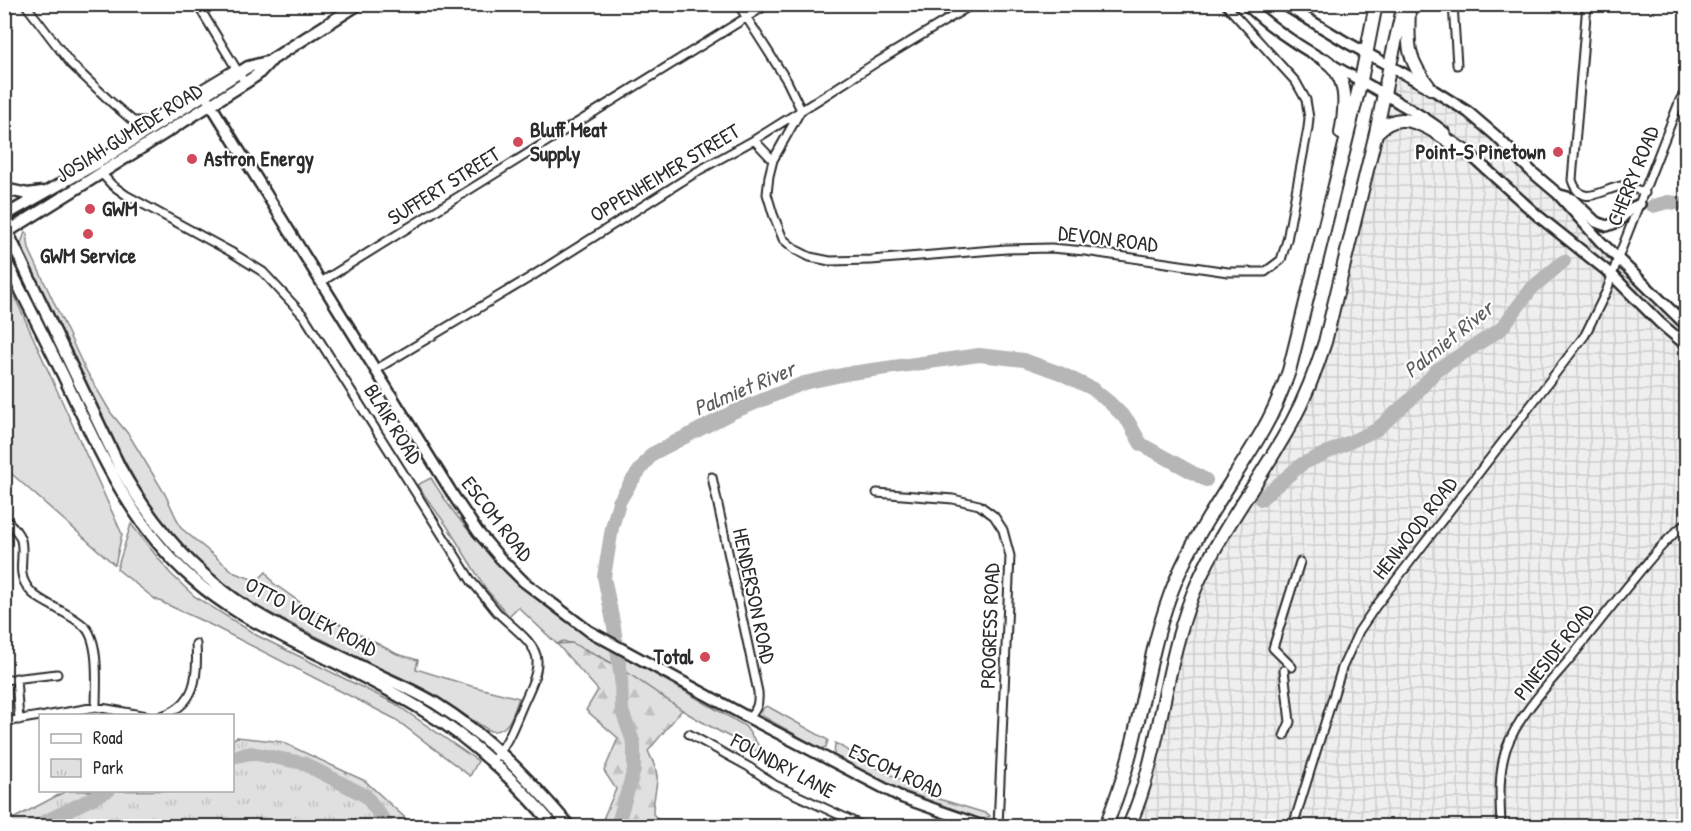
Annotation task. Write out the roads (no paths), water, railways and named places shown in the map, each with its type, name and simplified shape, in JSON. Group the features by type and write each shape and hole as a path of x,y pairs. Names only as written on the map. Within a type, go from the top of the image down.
{"highway":[{"path":"1106,826 1129,758 1160,624 1172,591 1198,534 1268,420 1289,371 1361,80 1376,4"},
{"path":"1129,826 1146,778 1179,636 1197,583 1222,535 1291,424 1310,386 1325,342 1376,133 1404,4"},
{"path":"1409,4 1407,42 1409,51 1419,75 1430,88"},
{"path":"1325,60 1337,71 1345,98 1331,202"},
{"path":"1376,133 1394,121 1402,119 1414,121 1468,154"}],"main road":[{"name":"JOSIAH GUMEDE ROAD","path":"4,216 208,100 245,83 257,75 271,60 359,4"},
{"path":"1246,4 1285,37 1434,124 1537,215 1612,275 1660,323 1686,345"},
{"path":"1282,4 1468,112 1558,194 1599,241 1686,325"},
{"name":"JOSIAH GUMEDE ROAD","path":"6,230 101,173 208,100 237,71 271,60"},
{"name":"ESCOM ROAD","path":"208,100 454,498 478,532 524,582 589,631 749,718 903,798 983,826"},
{"path":"4,189 28,194 46,192"},
{"path":"1558,194 1570,198 1596,222 1607,226 1618,222 1631,208 1640,204"},
{"name":"OTTO VOLEK ROAD","path":"6,230 120,468 166,537 220,589 249,609 433,702 464,722 501,752 569,826"},
{"name":"OTTO VOLEK ROAD","path":"4,258 124,496 154,540 175,562 229,608 426,712 474,745 529,797 554,826"}],"street":[{"path":"25,4 71,64 133,121 148,121 237,71"},
{"path":"197,4 245,83"},
{"path":"738,4 787,81 801,110"},
{"name":"SUFFERT STREET","path":"321,282 768,4"},
{"name":"OPPENHEIMER STREET","path":"375,370 529,278 698,171 754,140 973,4"},
{"name":"DEVON ROAD","path":"801,110 773,160 767,194 772,214 783,239 796,250 810,256 830,261 871,260 1006,249 1050,248 1228,272 1265,272 1281,260 1287,240 1308,128 1308,109 1303,92 1296,82 1225,4"},
{"path":"1453,4 1457,65"},
{"path":"1587,4 1572,180 1576,189 1588,196 1625,186 1645,193"},
{"name":"CHERRY ROAD","path":"1612,275 1680,100 1686,90"},
{"path":"754,140 773,160"},
{"name":"BLAIR ROAD","path":"101,173 126,195 231,252 262,272 283,292 304,316 472,582 531,645 537,658 532,682 501,752 492,761"},
{"name":"HENWOOD ROAD","path":"1293,826 1342,668 1359,631 1580,342 1592,323 1612,275"},
{"name":"HENDERSON ROAD","path":"712,477 758,692 757,709 749,718"},
{"name":"PROGRESS ROAD","path":"878,494 953,499 979,505 994,516 1003,530 1010,556 998,826"},
{"path":"4,518 21,540 23,580 30,591 36,597 77,620 89,632 94,648 96,707"},
{"name":"PINESIDE ROAD","path":"1501,826 1502,764 1517,727 1647,562 1686,523"},
{"path":"1292,667 1273,648 1300,562"},
{"path":"166,714 174,711 191,694 196,679 196,644"},
{"path":"1284,670 1290,722 1284,736"},
{"path":"4,680 57,674"},
{"path":"16,678 19,720"},
{"path":"55,714 96,707 136,714"},
{"path":"4,722 39,717"},
{"name":"FOUNDRY LANE","path":"689,734 749,767 775,785 863,826"}],"waterway":[{"name":"Palmiet River","path":"1653,206 1668,202 1686,204"},
{"name":"Palmiet River","path":"1261,499 1302,464 1376,430 1410,400 1437,370 1501,329 1532,288 1564,261"},
{"name":"Palmiet River","path":"617,826 634,770 634,744 622,711 621,679 604,577 619,502 652,454 733,412 804,383 851,373 979,355 1024,360 1060,373 1093,389 1128,421 1141,444 1206,480"},
{"name":"Palmiet River","path":"234,757 251,753 303,763 366,796 388,826"},
{"name":"Palmiet River","path":"36,826 105,792"}],"place":[{"name":"Bluff Meat Supply","path":"518,142"},
{"name":"Point-S Pinetown","path":"1558,152"},
{"name":"Astron Energy","path":"192,159"},
{"name":"GWM","path":"90,209"},
{"name":"GWM Service","path":"88,234"},
{"name":"Total","path":"705,657"}]}
